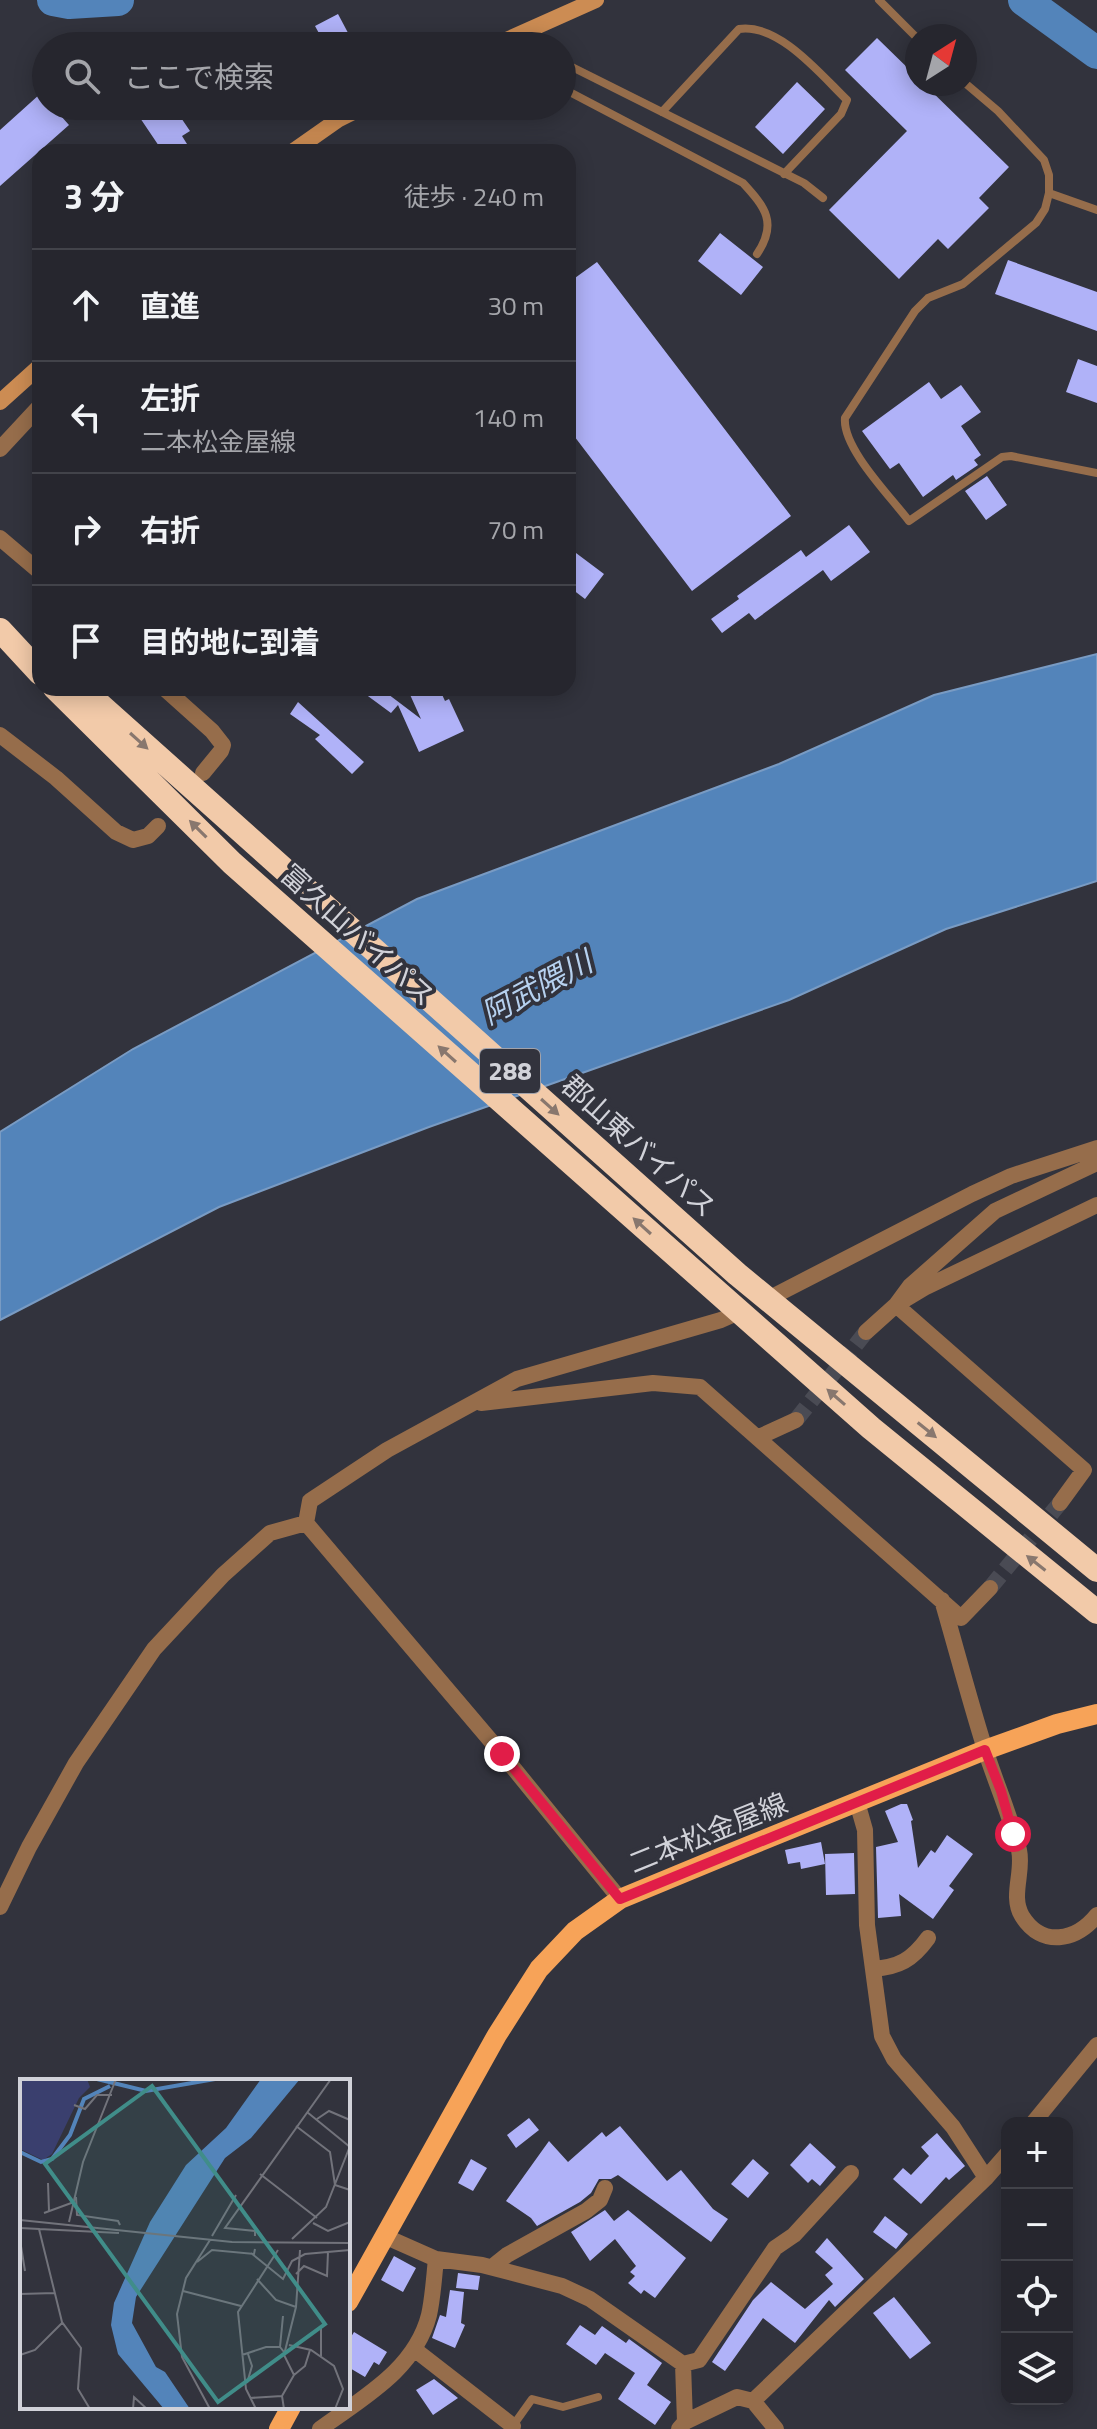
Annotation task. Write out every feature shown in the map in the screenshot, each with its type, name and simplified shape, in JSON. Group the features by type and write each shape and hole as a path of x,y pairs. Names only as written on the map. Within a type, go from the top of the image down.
{"highway":[{"path":"0,614 32,643"},
{"path":"0,630 32,664"},
{"name":"富久山バイパス","path":"63,696 254,883 739,1312"},
{"name":"郡山東バイパス","path":"90,696 737,1274 1097,1570"},
{"name":"288","path":"739,1312 871,1428 1097,1612"}],"main road":[{"name":"二本松金屋線","path":"350,2298 497,2035 539,1969 575,1931 620,1899 985,1750 1057,1724 1097,1714"},
{"path":"279,2429 290,2409"}],"street":[{"path":"530,32 596,0"},
{"path":"303,144 338,120"},
{"path":"3,394 32,372"},
{"path":"0,449 32,415"},
{"path":"0,538 32,565"},
{"path":"173,696 223,745 203,773"},
{"path":"0,735 56,778 116,832 133,840 148,836 158,826"},
{"path":"768,1299 1011,1176 1097,1148"},
{"path":"896,1305 910,1286 995,1211 1097,1163"},
{"path":"866,1332 896,1305 926,1287 1097,1205"},
{"path":"896,1305 1084,1470 1060,1503"},
{"path":"306,1523 310,1501 387,1450 517,1379 721,1320 739,1312"},
{"path":"470,1404 653,1383 700,1387 961,1618 990,1588"},
{"path":"759,1437 796,1420"},
{"path":"306,1523 620,1899"},
{"path":"0,1907 76,1763 154,1649 223,1575 270,1533 306,1523"},
{"path":"941,1598 1019,1853 1021,1868 1017,1896 1022,1916 1035,1930 1058,1939 1088,1927 1097,1915"},
{"path":"857,1802 865,1830 867,1925 882,2036 886,2047 920,2091 953,2127 986,2178"},
{"path":"873,1969 896,1968 920,1949 928,1938"},
{"path":"1038,2117 1097,2045"},
{"path":"753,2401 1001,2161"},
{"path":"384,2236 436,2259 492,2267 562,2286 590,2299 683,2364 699,2360 775,2248 794,2235 851,2173"},
{"path":"492,2267 507,2255 586,2211 600,2200 605,2188"},
{"path":"350,2407 394,2374 414,2349 429,2315 436,2259"},
{"path":"414,2349 512,2427"},
{"path":"683,2364 682,2426 737,2397 753,2401 776,2429"},
{"path":"320,2429 347,2409"}],"lane":[{"path":"879,0 905,26"},
{"path":"662,112 739,29 747,28 780,39 847,100 841,114 784,174"},
{"path":"576,69 804,183 823,198"},
{"path":"977,93 1044,160 1049,175 1045,209 1036,223 963,284 928,298 915,311 845,418 844,426 852,447 909,521 1002,457 1011,456 1097,473"},
{"path":"576,95 743,183 758,200 769,220 769,231 757,254"},
{"path":"1049,193 1097,210"},
{"path":"512,2427 532,2399 563,2407 598,2397"}],"water":[{"name":"阿武隈川","path":"1097,654 1097,881 946,929 789,1000 429,1127 219,1207 0,1320 0,1132 133,1049 417,899 779,764 934,695"}],"building":[{"path":"338,14 348,32 318,32 315,26"},
{"path":"877,38 905,65 905,96 936,96 1009,167 979,198 989,208 948,249 938,239 899,279 829,210 907,131 845,70"},
{"path":"797,82 825,109 783,154 755,127"},
{"path":"32,101 32,120 65,120 69,125 48,144 32,144 32,158 0,186 0,130"},
{"path":"141,120 183,120 190,131 182,136 187,144 158,144"},
{"path":"720,233 763,267 741,295 698,261"},
{"path":"1008,260 1097,292 1097,331 995,294"},
{"path":"597,262 791,516 692,591 576,439 576,277"},
{"path":"1078,359 1097,366 1097,403 1066,392"},
{"path":"929,382 941,399 961,385 981,412 961,426 981,455 974,460 978,465 956,480 953,475 923,497 899,463 890,469 862,431"},
{"path":"987,476 1007,505 986,520 965,491"},
{"path":"849,525 870,552 831,581 823,570 755,620 749,613 722,633 711,619 739,599 737,596 801,550 806,557"},
{"path":"576,553 604,574 585,599 576,592"},
{"path":"368,696 391,696 421,719 411,696 443,696 445,701 449,699 464,731 419,752 398,705 391,713"},
{"path":"298,702 364,762 352,774 315,739 320,735 290,714"},
{"path":"907,1804 913,1820 918,1868 931,1850 935,1853 947,1835 973,1854 949,1886 954,1890 933,1919 899,1894 901,1916 878,1918 876,1847 898,1842 885,1811"},
{"path":"821,1842 825,1864 801,1869 800,1862 788,1864 785,1850"},
{"path":"854,1853 855,1894 826,1895 825,1854"},
{"path":"529,2118 539,2130 516,2148 507,2135"},
{"path":"620,2126 667,2181 681,2170 713,2209 728,2219 711,2242 618,2175 611,2179 599,2179 591,2193 580,2202 537,2226 531,2218 506,2201 549,2141 568,2162 602,2132 606,2137"},
{"path":"937,2133 965,2166 949,2180 946,2177 921,2204 893,2179 903,2168 911,2175 929,2156 921,2147"},
{"path":"810,2143 836,2167 820,2186 812,2179 808,2183 790,2165"},
{"path":"471,2159 487,2168 473,2191 458,2183"},
{"path":"753,2159 769,2173 748,2198 731,2184"},
{"path":"605,2210 614,2221 628,2210 686,2258 655,2298 644,2290 641,2294 628,2283 635,2276 630,2272 636,2266 615,2239 590,2261 571,2232"},
{"path":"885,2216 908,2234 896,2249 873,2232"},
{"path":"827,2238 864,2279 835,2307 829,2300 795,2343 763,2318 725,2371 712,2362 753,2300 771,2282 805,2309 833,2284 825,2275 833,2268 815,2252"},
{"path":"394,2256 416,2268 403,2292 381,2280"},
{"path":"458,2273 480,2276 478,2290 456,2288"},
{"path":"450,2290 464,2292 461,2323 465,2325 455,2348 432,2338 440,2315 446,2317"},
{"path":"894,2297 931,2343 910,2359 873,2313"},
{"path":"580,2325 595,2335 602,2326 626,2343 629,2339 662,2363 647,2385 671,2402 655,2425 618,2399 635,2373 605,2353 596,2365 566,2344"},
{"path":"354,2332 387,2352 379,2365 374,2362 365,2377 350,2368 350,2339"},
{"path":"434,2379 458,2398 433,2415 416,2390"}],"waterway":[{"path":"53,0 69,3 118,0"},
{"path":"1024,0 1097,53"}],"tunnel":[{"path":"796,1420 866,1332"},
{"path":"990,1588 1060,1503"}],"route":[{"path":"502,1754 620,1899 985,1750 1013,1834"}]}
